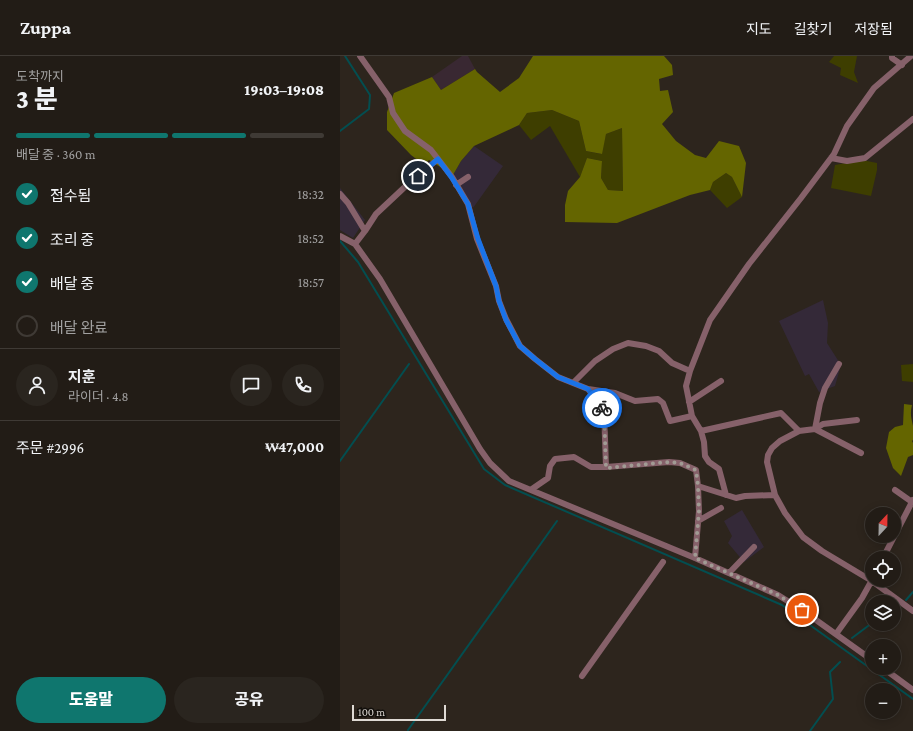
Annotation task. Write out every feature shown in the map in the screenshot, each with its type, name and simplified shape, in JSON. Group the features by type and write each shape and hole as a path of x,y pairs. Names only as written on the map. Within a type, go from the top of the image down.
{"street":[{"path":"360,56 389,97 393,112 405,131 431,150 452,178 468,204 478,239 496,286 501,307 520,346 558,377 588,389 615,393 635,401 658,399 663,403 670,421 692,416"},
{"path":"892,56 892,58 902,65"},
{"path":"726,495 719,469 708,462 705,456 704,442 701,431 692,416 686,386 690,371 710,320 749,264 834,154 847,126 874,88 911,56"},
{"path":"830,158 848,161 865,158 913,119"},
{"path":"355,244 376,214 408,184 438,159"},
{"path":"456,185 468,177"},
{"path":"340,194 365,231"},
{"path":"340,236 355,244 380,279 480,449 490,463 509,480 695,558 778,595 802,610 865,655"},
{"path":"573,383 595,361 613,349 628,343 646,346 659,351 672,363 690,371"},
{"path":"815,429 820,403 825,388 839,364"},
{"path":"689,402 721,381"},
{"path":"588,389 604,410 606,468"},
{"path":"701,431 781,413 799,431"},
{"path":"857,420 823,424 815,429 799,431 780,441 772,448 768,455 767,462 775,495 784,513 803,537 822,551 865,576"},
{"path":"815,429 862,453"},
{"path":"532,489 548,478 550,466 555,459 574,457 590,467 606,468 669,462 680,463 696,470 699,511 695,558"},
{"path":"698,486 736,498 745,496 775,495"},
{"path":"887,551 913,501 895,490"},
{"path":"698,521 721,508"},
{"path":"729,573 754,548"},
{"path":"582,676 663,562"},
{"path":"836,634 868,587"},
{"path":"881,587 913,611"},
{"path":"893,675 913,690"}],"shaded area":[{"path":"462,56 468,56 475,69 441,90 432,77"},
{"path":"533,56 664,56 672,65 673,75 659,79 660,91 668,90 673,112 662,124 676,141 695,155 706,158 719,141 739,146 746,163 742,197 732,177 726,173 713,182 710,190 690,195 617,223 565,222 565,205 568,191 580,177 587,158 602,161 601,178 608,190 623,191 622,128 606,134 602,154 586,151 579,121 552,110 527,113 519,125 474,146 461,161 453,175 429,160 424,165 411,155 387,130 387,112 394,93 432,77 441,90 475,69 500,92 519,78"},
{"path":"834,56 857,56 854,72 858,83 840,75 841,68 829,62"},
{"path":"552,110 579,121 586,151 601,154 606,134 622,128 623,191 608,190 601,178 602,161 587,158 580,177 550,126 531,140 519,125 527,113"},
{"path":"474,146 503,166 473,208 453,175 461,161"},
{"path":"862,160 877,163 877,170 871,196 831,188 835,165"},
{"path":"726,173 732,177 742,197 727,208 710,190 713,182"},
{"path":"340,188 365,220 353,238 340,230"},
{"path":"823,300 828,323 827,343 841,365 835,386 819,392 809,374 805,376 779,321"},
{"path":"913,364 913,382 902,381 901,365"},
{"path":"904,404 912,405 911,418 913,426 913,455 908,457 901,476 893,468 886,448 889,432 895,427 903,425"},
{"path":"742,510 764,547 744,562 728,543 732,536 724,521"}],"waterway":[{"path":"340,131 369,109 370,95 345,56"},
{"path":"340,241 358,262 484,469 505,485 782,605 913,699"},
{"path":"340,461 409,364"},
{"path":"408,730 557,521"},
{"path":"906,600 913,592"},
{"path":"852,638 865,628"},
{"path":"810,731 833,699 830,672 840,662"}],"way so far":[{"path":"602,408 604,410 606,468 669,462 680,463 696,470 699,511 695,558 778,595 802,610"}],"route":[{"path":"418,176 438,159 468,204 478,239 496,286 499,301 506,320 520,346 558,377 588,389 602,408"}]}
